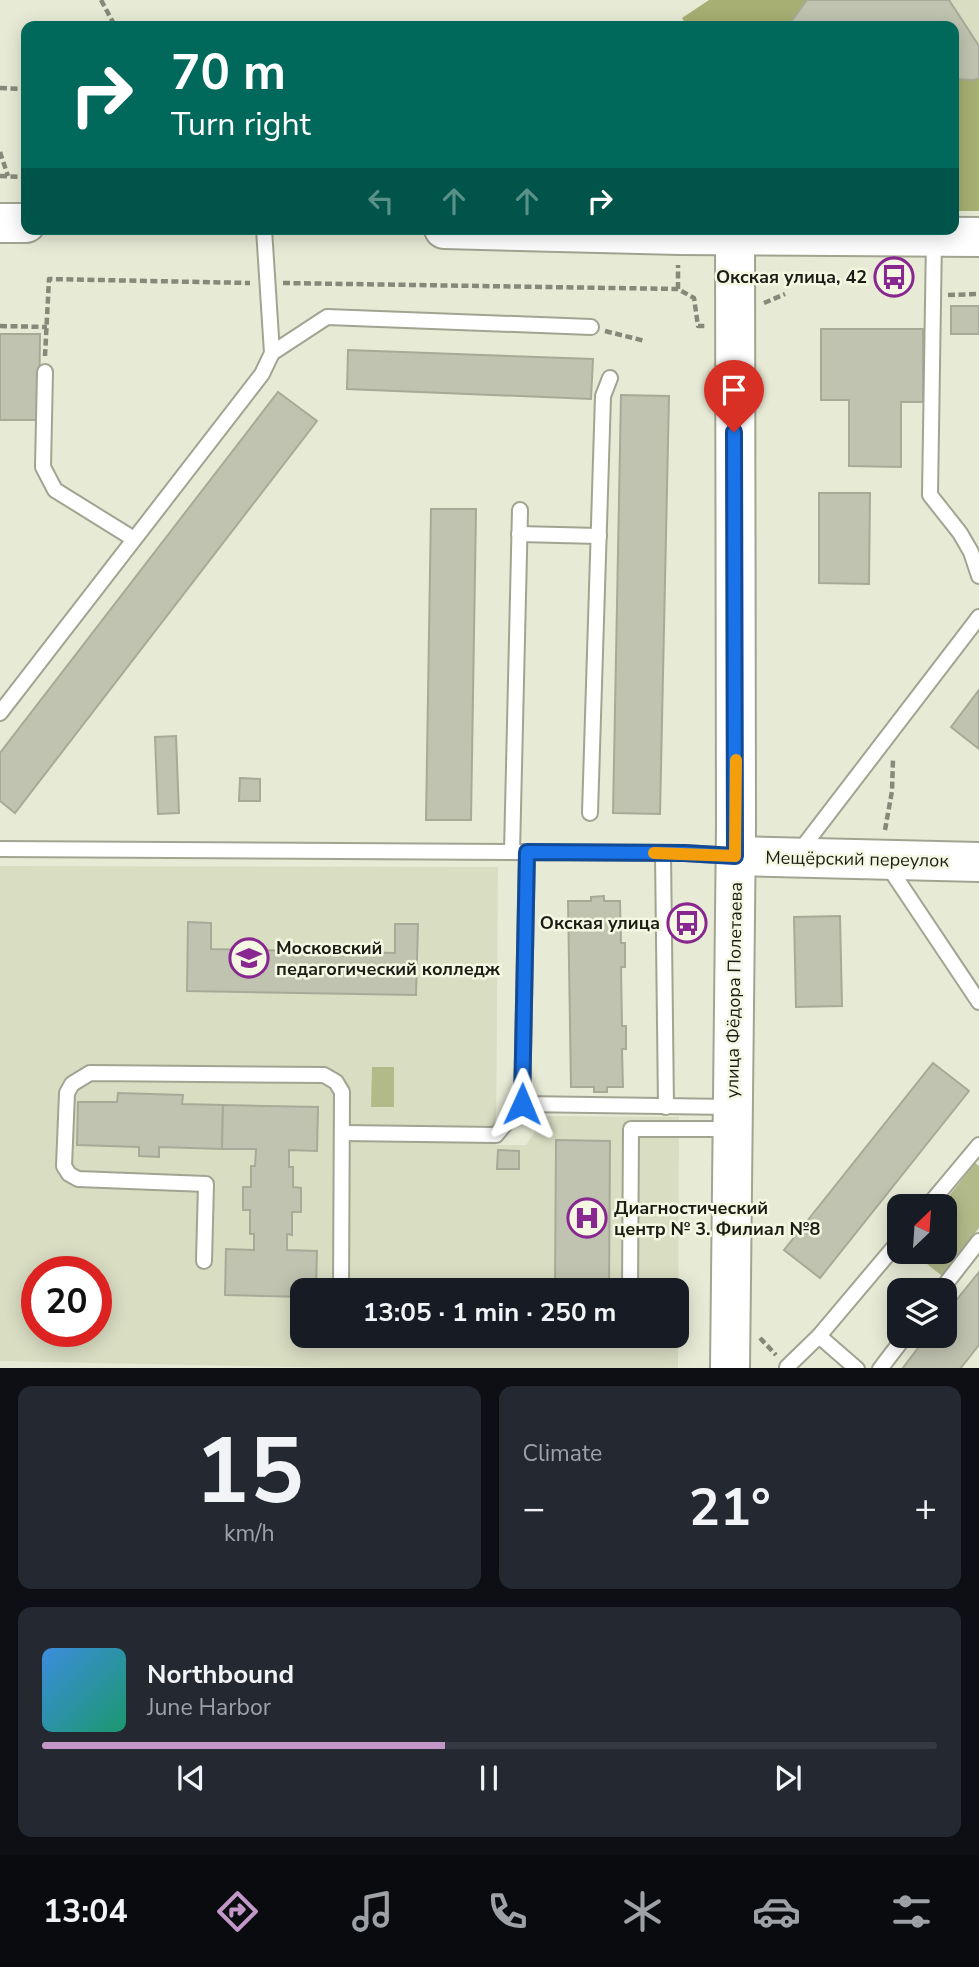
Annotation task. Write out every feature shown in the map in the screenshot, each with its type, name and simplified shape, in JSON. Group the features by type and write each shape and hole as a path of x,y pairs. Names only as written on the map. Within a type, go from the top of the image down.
{"main road":[{"path":"0,223 21,223"},
{"name":"улица Фёдора Полетаева","path":"735,235 735,856 732,1118 745,1358"},
{"path":"854,235 979,237"},
{"name":"Мещёрский переулок","path":"735,856 979,862"}],"lane":[{"path":"0,713 262,374 272,353 264,235"},
{"path":"934,237 930,495 960,533 971,552 979,576"},
{"path":"272,353 327,317 591,327"},
{"path":"45,372 43,467 55,490 134,540"},
{"path":"590,813 603,396 610,377"},
{"path":"343,1133 496,1135 522,1104 519,852 520,510"},
{"path":"519,534 598,536"},
{"path":"794,857 979,617"},
{"path":"0,849 663,853 735,856"},
{"path":"663,853 666,1107"},
{"path":"884,859 974,986 979,1002"},
{"path":"204,1261 206,1184 79,1179 69,1174 64,1166 67,1093 72,1084 90,1073 324,1075 336,1082 342,1093 341,1278"},
{"path":"522,1104 666,1107 732,1118"},
{"path":"630,1278 631,1129 732,1118"},
{"path":"938,1194 979,1145"},
{"path":"950,1278 979,1241"},
{"path":"787,1367 819,1336 887,1255"},
{"path":"819,1336 857,1368"},
{"path":"880,1368 896,1348"}],"path":[{"path":"101,0 112,21"},
{"path":"0,88 21,89"},
{"path":"0,152 8,176"},
{"path":"0,176 21,177"},
{"path":"45,372 48,279 678,289 694,298 698,326"},
{"path":"933,295 979,295"},
{"path":"0,326 47,327"},
{"path":"591,327 645,341"},
{"path":"884,859 885,828 892,791 892,732"},
{"path":"745,1358 760,1325"}],"shaded area":[{"path":"949,0 979,0 979,46"},
{"path":"0,866 498,867 496,1145 526,1145 546,1116 679,1117 678,1278 290,1278 290,1348 678,1348 678,1368 346,1368 0,1361"}],"green space":[{"path":"709,0 807,0 792,21 684,21 682,18"},
{"path":"979,78 979,211 959,211 959,79"},
{"path":"372,1067 394,1067 394,1107 371,1107"},
{"path":"975,1163 979,1166 979,1228 957,1257 957,1194 950,1194"},
{"path":"927,1264 951,1264 942,1276"}],"building":[{"path":"807,0 949,0 979,46 979,78 959,79 959,21 792,21"},
{"path":"951,306 979,306 979,334 951,334"},
{"path":"821,329 923,329 923,402 901,402 901,467 849,466 849,400 821,400"},
{"path":"0,334 40,334 39,420 0,420"},
{"path":"348,350 593,359 591,399 347,389"},
{"path":"278,392 317,421 15,813 0,801 0,753"},
{"path":"621,395 669,396 660,814 613,813"},
{"path":"819,493 870,493 869,584 819,583"},
{"path":"431,509 476,509 471,820 426,820"},
{"path":"979,690 979,749 951,727"},
{"path":"176,736 179,813 158,814 155,737"},
{"path":"240,778 260,779 260,801 239,801"},
{"path":"604,896 604,901 620,901 621,943 625,943 625,967 621,967 622,1026 626,1026 626,1049 622,1049 623,1087 607,1087 607,1092 594,1092 594,1087 571,1087 568,901 591,901 591,897"},
{"path":"840,916 842,1006 796,1007 794,917"},
{"path":"188,922 211,923 211,949 395,953 395,924 418,924 416,995 187,991"},
{"path":"933,1063 969,1091 820,1278 784,1250"},
{"path":"118,1093 183,1095 182,1104 223,1105 222,1149 159,1147 159,1157 139,1156 139,1147 77,1145 78,1102 117,1102"},
{"path":"223,1105 318,1107 317,1151 289,1150 289,1167 293,1167 293,1187 301,1188 301,1212 292,1212 292,1235 287,1234 287,1250 317,1251 316,1278 290,1278 290,1297 225,1295 226,1249 254,1250 254,1234 250,1234 250,1210 243,1210 243,1187 251,1187 251,1166 255,1166 256,1149 222,1149"},
{"path":"556,1140 610,1141 609,1278 555,1278"},
{"path":"498,1150 519,1151 519,1169 497,1169"},
{"path":"979,1272 979,1345 961,1368 903,1368 918,1348 957,1348 957,1299"}],"slow traffic":[{"path":"654,853 735,856 736,760"}],"place":[{"name":"Окская улица, 42","path":"894,277"},
{"name":"Окская улица","path":"687,923"},
{"name":"Московский педагогический колледж","path":"249,958"},
{"name":"Диагностический центр № 3. Филиал №8","path":"587,1218"}],"route":[{"path":"522,1104 527,852 702,853 735,856 734,432"}]}
